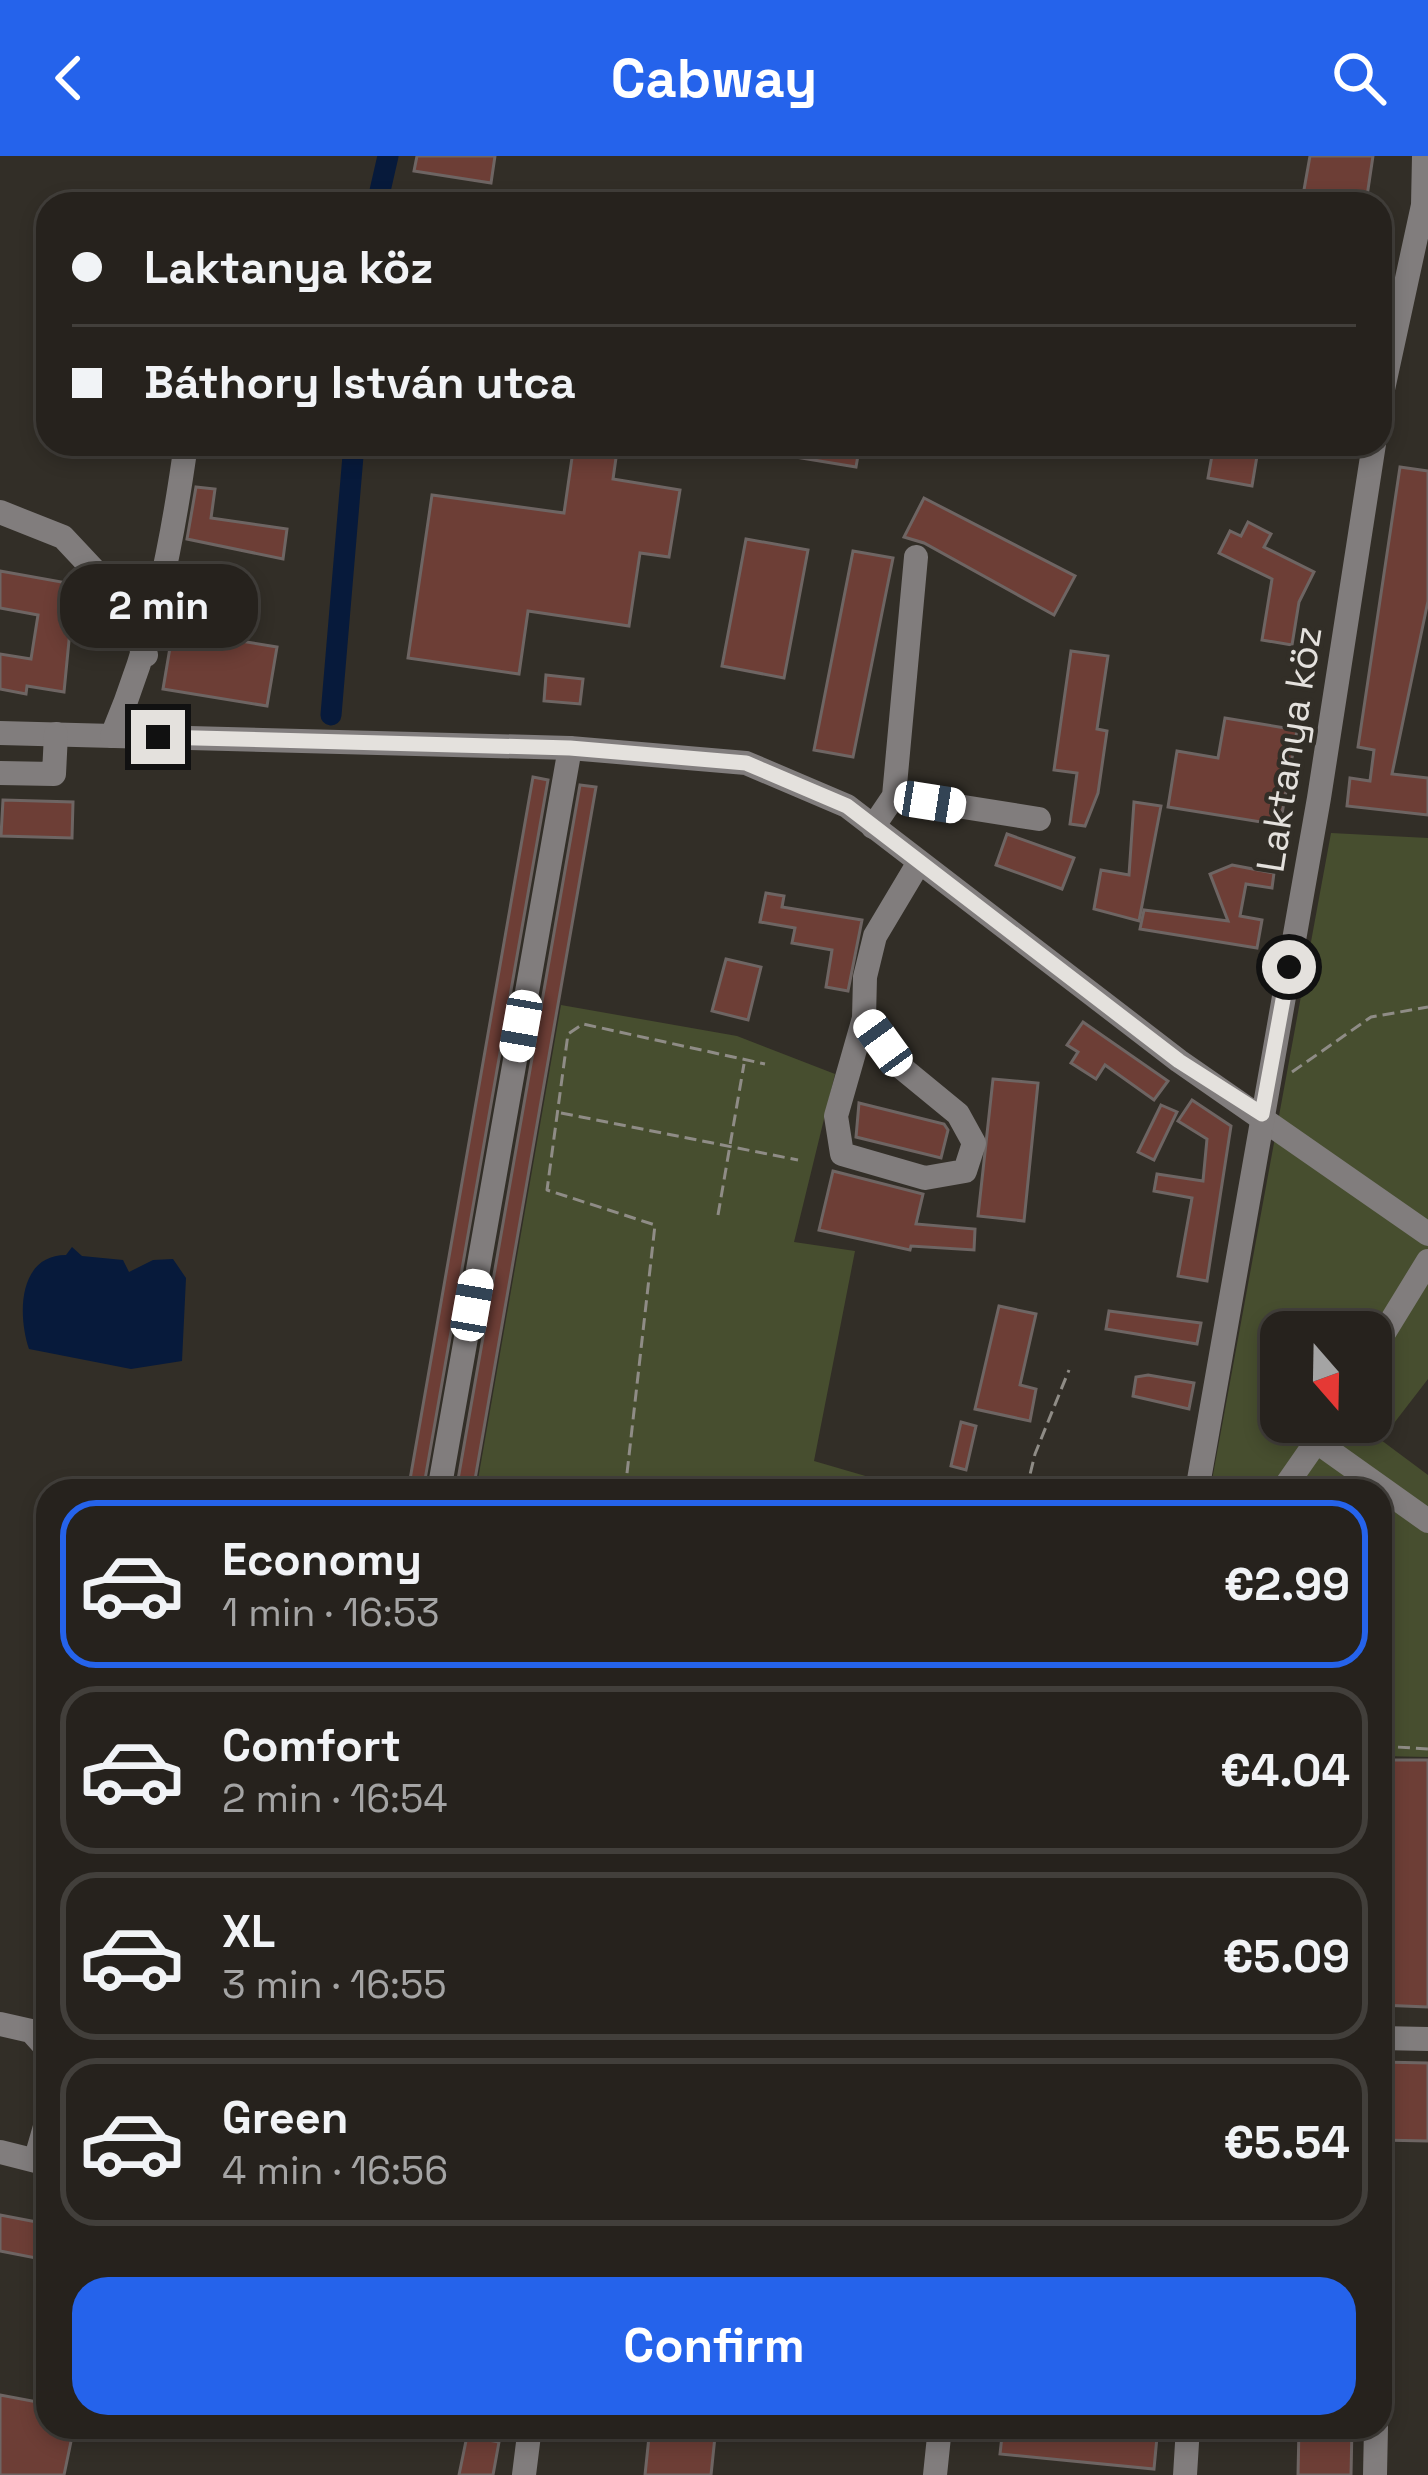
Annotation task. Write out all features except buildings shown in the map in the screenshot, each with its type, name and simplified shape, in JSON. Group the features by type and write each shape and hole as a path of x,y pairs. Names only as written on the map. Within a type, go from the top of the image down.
{"street":[{"path":"1392,348 1423,205 1424,156"},
{"path":"112,736 146,655 168,572 184,456"},
{"name":"Laktanya köz","path":"1199,1479 1372,456"},
{"path":"0,512 64,537 93,569 146,655"},
{"path":"873,827 894,796 916,557"},
{"path":"0,733 570,748 746,763 847,806 1179,1061 1264,1104 1428,1234"},
{"path":"0,773 54,774 56,734"},
{"path":"441,1479 570,748"},
{"path":"894,796 1040,819"},
{"path":"865,1018 902,1068 958,1114 974,1144 965,1171 925,1178 842,1154 836,1116 865,1018 865,977 875,936 918,864"},
{"path":"1392,1320 1428,1261"},
{"path":"1290,1479 1315,1443"},
{"path":"1336,1443 1379,1479"},
{"path":"1392,1490 1428,1520"},
{"path":"0,2024 36,2035"},
{"path":"1392,2038 1428,2039"},
{"path":"0,2152 36,2160"},
{"path":"524,2475 528,2439"},
{"path":"935,2475 939,2439"},
{"path":"1185,2475 1187,2439"},
{"path":"1375,2475 1376,2439"}],"path":[{"path":"1264,1104 1356,1025 1428,1007"},
{"path":"627,1479 655,1225 547,1190 568,1034 583,1024 765,1064"},
{"path":"718,1215 744,1062"},
{"path":"559,1112 798,1160"},
{"path":"1030,1479 1069,1370"},
{"path":"1392,1747 1428,1749"}],"green space":[{"path":"1331,833 1428,838 1428,1379 1392,1426 1392,1311 1260,1311 1260,1443 1385,1443 1428,1475 1428,1757 1392,1756 1392,1479 1212,1479"},
{"path":"561,1005 737,1036 835,1074 794,1242 855,1251 814,1461 876,1479 478,1479"}],"water":[{"path":"72,1247 82,1256 123,1260 129,1272 153,1260 173,1259 186,1278 182,1361 131,1369 29,1349 23,1303 30,1275"}],"waterway":[{"path":"380,192 388,156"},
{"path":"331,715 353,456"}],"route":[{"path":"158,737 570,748 674,753 746,763 847,806 1179,1061 1262,1114 1289,967"}]}
